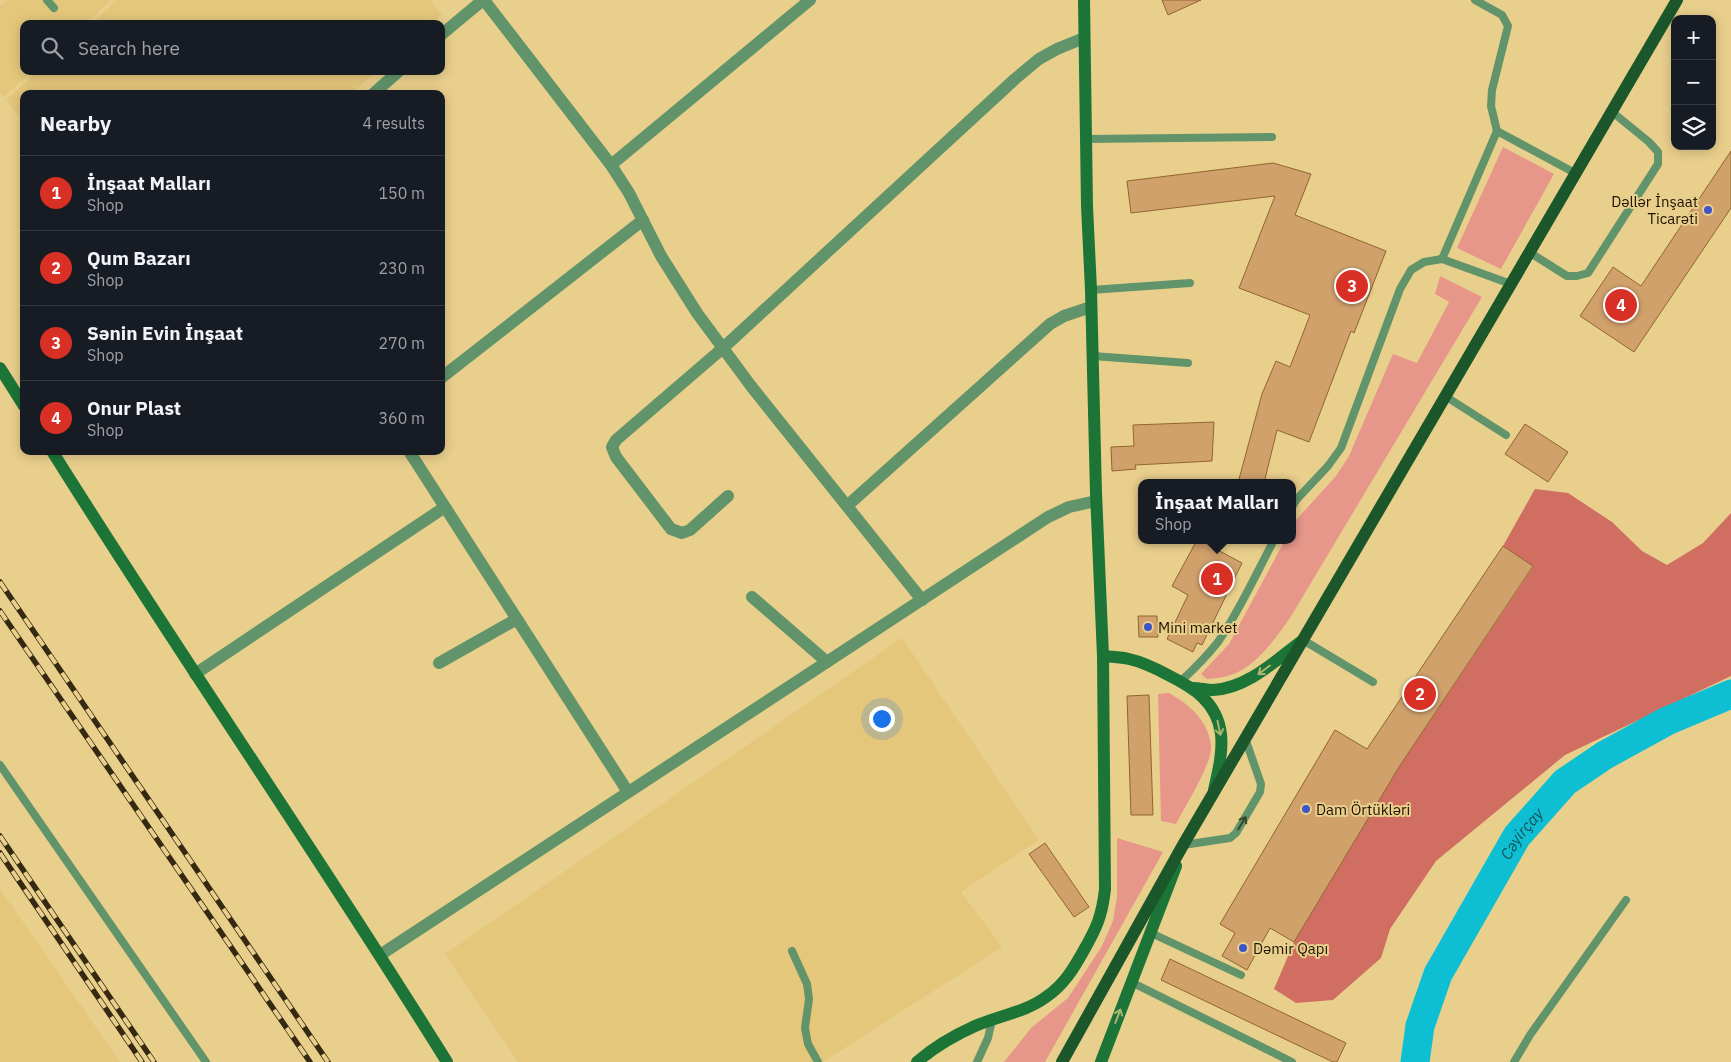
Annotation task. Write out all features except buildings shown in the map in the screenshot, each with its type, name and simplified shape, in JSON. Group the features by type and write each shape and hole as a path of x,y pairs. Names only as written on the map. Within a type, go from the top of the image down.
{"main road":[{"path":"917,1062 974,1026 1040,1000 1062,983 1072,971 1102,912 1105,889 1103,656 1087,206 1084,0"},
{"path":"1062,1062 1183,844 1676,0"},
{"path":"0,368 20,391"},
{"path":"54,455 121,562 380,955 447,1062"},
{"path":"1193,688 1212,690 1236,686 1256,676 1303,640"},
{"path":"1103,656 1128,658 1149,665 1193,688 1209,703 1217,719 1221,734 1221,756 1213,793"},
{"path":"1101,1062 1183,844"}],"street":[{"path":"445,32 483,0 612,165 662,256 697,313 751,386 922,600"},
{"path":"612,165 810,0"},
{"path":"728,496 690,530 682,533 671,529 616,457 612,447 616,440 723,348 1015,79 1039,59 1084,38"},
{"path":"378,90 395,75"},
{"path":"445,375 643,220"},
{"path":"847,506 1050,324 1064,316 1091,307"},
{"path":"412,455 628,792"},
{"path":"380,955 1048,517 1069,507 1096,501"},
{"path":"195,674 445,507"},
{"path":"752,597 827,662"},
{"path":"439,662 517,619"}],"lane":[{"path":"47,0 54,8"},
{"path":"1442,259 1497,131 1491,106 1492,90 1508,26 1502,15 1475,0"},
{"path":"1529,252 1567,276 1588,273 1658,164 1658,152 1649,142 1611,112"},
{"path":"1497,131 1575,173"},
{"path":"1086,139 1272,137"},
{"path":"1296,501 1328,466 1341,448 1400,289 1411,270 1424,262 1442,259 1511,284"},
{"path":"1091,290 1190,283"},
{"path":"1092,356 1188,362"},
{"path":"1445,396 1506,435"},
{"path":"1181,681 1218,642 1237,611 1272,544"},
{"path":"1303,640 1373,682"},
{"path":"1183,844 1230,838 1236,833 1260,792 1261,784 1246,738"},
{"path":"0,765 206,1062"},
{"path":"1514,1062 1530,1035 1626,900"},
{"path":"1151,933 1241,975"},
{"path":"792,951 807,984 809,999 805,1028 808,1044 818,1062"},
{"path":"1131,982 1292,1062"},
{"path":"977,1062 988,1038 992,1020"}],"shaded area":[{"path":"8,0 111,0 89,20 20,20 20,75 28,75 4,97 0,92 0,6"},
{"path":"117,0 430,0 442,14 435,20 95,20"},
{"path":"34,75 372,75 356,90 20,90 20,116 6,100"},
{"path":"1503,147 1554,174 1501,269 1457,248"},
{"path":"1440,276 1482,297 1290,618 1271,644 1255,661 1237,673 1220,678 1207,679 1201,674 1229,644 1283,544 1296,544 1297,519 1336,476 1349,456 1393,354 1417,363 1449,302 1435,294"},
{"path":"1535,489 1568,493 1612,522 1642,551 1667,565 1703,543 1731,513 1731,676 1565,755 1436,861 1390,929 1381,958 1333,1000 1296,1003 1274,989 1294,942 1399,767 1533,567 1503,546"},
{"path":"902,638 1039,840 961,892 1002,947 823,1062 518,1062 445,954"},
{"path":"1169,693 1193,710 1205,726 1211,744 1206,767 1176,824 1161,821 1158,694"},
{"path":"1117,838 1163,852 1045,1062 1004,1062 1031,1028 1068,998 1102,946 1113,921 1117,897"},
{"path":"0,889 120,1062 0,1062"}],"waterway":[{"name":"Cəyirçay","path":"1415,1062 1420,1026 1438,974 1517,836 1565,782 1605,755 1667,721 1731,694"}],"railway":[{"path":"0,582 328,1062"},
{"path":"0,611 310,1062"},
{"path":"0,836 154,1062"},
{"path":"0,853 142,1062"}],"place":[{"name":"Dəllər İnşaat Ticarəti","path":"1708,210"},
{"name":"Sənin Evin İnşaat","path":"1352,286"},
{"name":"Onur Plast","path":"1621,305"},
{"name":"İnşaat Malları","path":"1217,579"},
{"name":"Mini market","path":"1148,627"},
{"name":"Qum Bazarı","path":"1420,694"},
{"name":"Dam Örtükləri","path":"1306,809"},
{"name":"Dəmir Qapı","path":"1243,948"}]}
